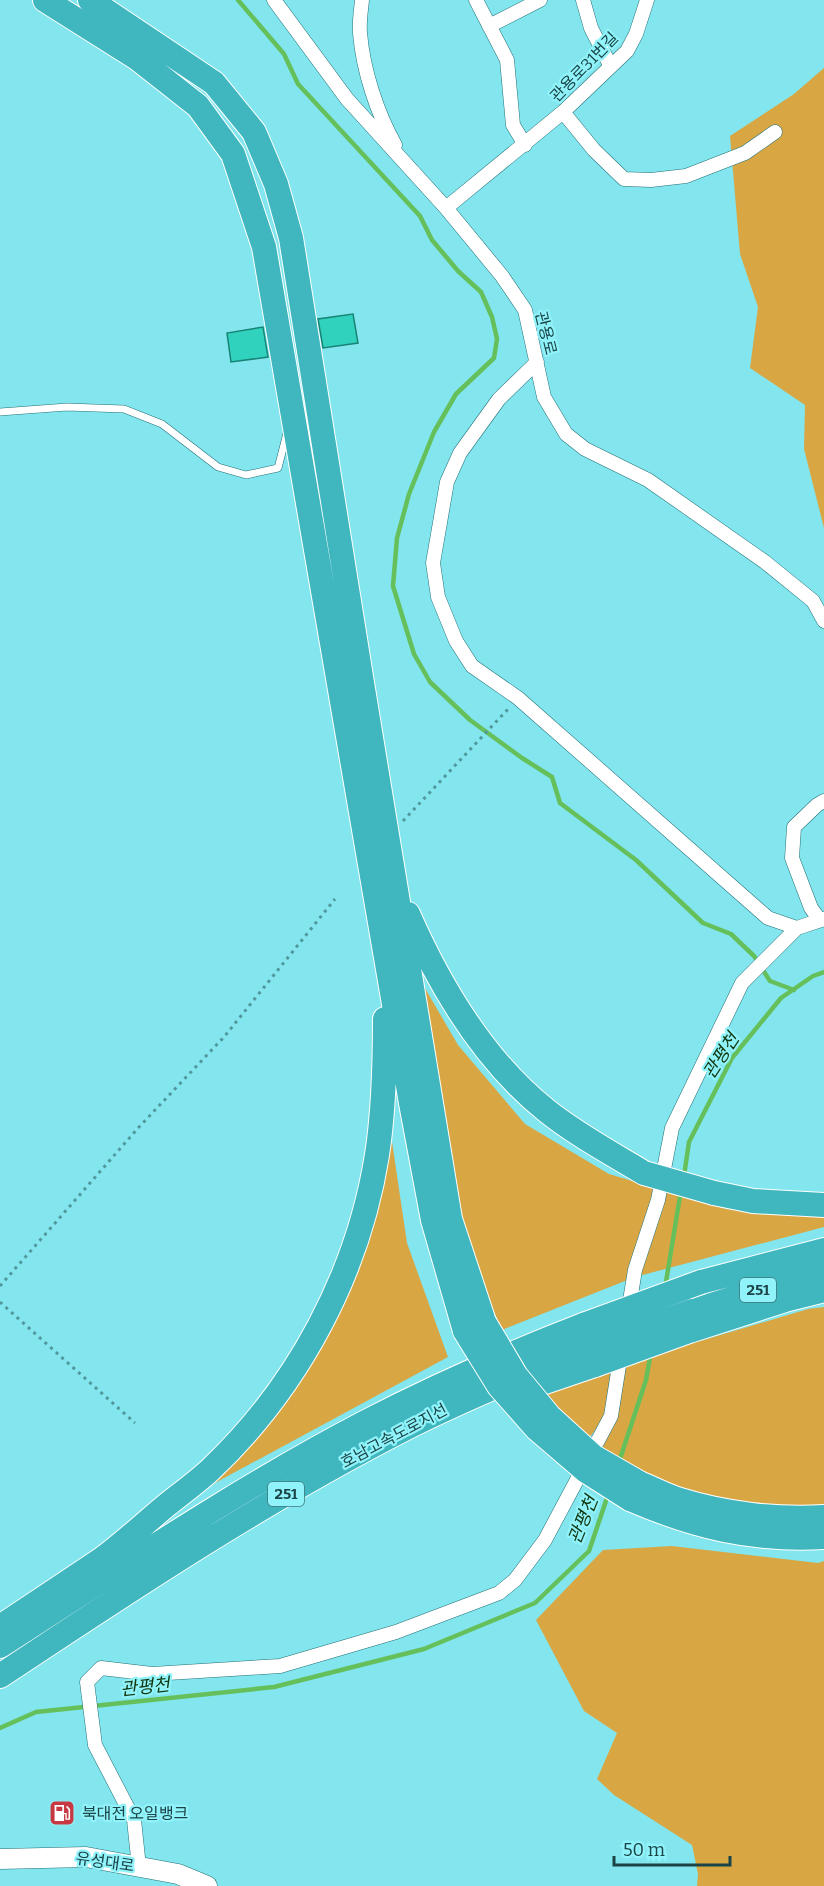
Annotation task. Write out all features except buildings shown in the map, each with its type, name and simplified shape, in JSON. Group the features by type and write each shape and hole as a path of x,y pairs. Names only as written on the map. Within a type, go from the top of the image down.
{"highway":[{"path":"45,0 136,58 198,106 233,154 264,247 432,1220 500,1386 537,1429 586,1472 635,1491 740,1513 774,1517 824,1517"},
{"path":"90,0 214,83 254,132 276,184 291,238 450,1219 475,1326"},
{"path":"391,861 404,904 432,966 451,997 495,1059 523,1090 547,1111 644,1173 714,1193 753,1201 824,1205"},
{"path":"0,1627 103,1558 210,1470 270,1404 300,1361 330,1308 352,1251 369,1197 383,1113 385,994 381,933"},
{"name":"호남고속도로지선","path":"0,1676 180,1557 272,1501 412,1425 445,1422 560,1376 591,1345 701,1282 824,1250"},
{"name":"251","path":"691,1321 783,1283 824,1273"},
{"path":"591,1345 824,1290"},
{"name":"호남고속도로지선","path":"0,1646 169,1537 364,1423 449,1381 591,1345"},
{"path":"635,1491 671,1517 735,1533 771,1537 824,1537"}],"main road":[{"name":"유성대로","path":"0,1859 86,1857 178,1874 207,1886"}],"street":[{"name":"관용로","path":"274,0 347,99 407,168 446,208 502,276 525,309 544,397 566,434 585,449 648,480 765,562 813,601 824,621"},
{"path":"362,0 360,32 371,86 386,128 407,168"},
{"path":"476,0 507,60 513,125 525,146"},
{"path":"489,26 540,0"},
{"path":"583,0 591,28 610,65"},
{"name":"관용로31번길","path":"446,208 525,146 627,51 636,34 648,0"},
{"path":"347,99 371,86"},
{"path":"563,112 594,150 624,179 651,180 686,176 745,153 775,132"},
{"path":"537,362 499,399 460,453 447,482 433,563 438,597 456,641 472,666 518,698 768,918 792,932"},
{"path":"139,1867 134,1820 95,1745 87,1682 101,1668 152,1674 280,1666 396,1632 499,1593 515,1580 545,1540 610,1416 635,1270 658,1200 672,1128 742,983 792,932 822,919 811,908 792,858 794,827 824,801"}],"lane":[{"path":"0,412 67,407 124,409 162,424 218,467 246,475 278,468 292,413"}],"path":[{"path":"403,821 508,708"},
{"path":"0,1286 139,1127 224,1037 335,899"},
{"path":"0,1302 135,1423"}],"shaded area":[{"path":"824,68 824,528 804,449 805,405 750,368 758,307 740,254 730,136 794,94"},
{"path":"415,971 458,1045 525,1124 609,1174 726,1209 824,1215 824,1227 635,1277 502,1330 478,1275 458,1216"},
{"path":"391,1135 407,1243 448,1357 202,1490 269,1418"},
{"path":"824,1307 824,1505 752,1506 701,1497 651,1480 599,1448 623,1364 808,1309"},
{"path":"615,1361 606,1415 587,1441 533,1391"},
{"path":"672,1546 818,1563 824,1561 824,1886 697,1886 698,1874 692,1845 614,1795 597,1779 617,1733 584,1711 536,1620 603,1550"}],"waterway":[{"path":"238,0 284,54 298,84 420,216 432,240 458,271 481,292 492,317 497,339 494,358 456,394 434,432 409,494 397,538 393,586 414,654 430,682 470,720 552,777 560,803 636,860 703,923 731,934 754,956 770,981 794,990"},
{"name":"관평천","path":"684,1176 689,1142 732,1058 781,998 813,976 824,972"},
{"name":"관평천","path":"665,1288 681,1190"},
{"name":"관평천","path":"619,1462 646,1380 651,1352"},
{"name":"관평천","path":"0,1728 36,1712 274,1687 424,1649 535,1603 589,1551 609,1492"}],"place":[{"name":"북대전 오일뱅크","path":"62,1813"}]}
